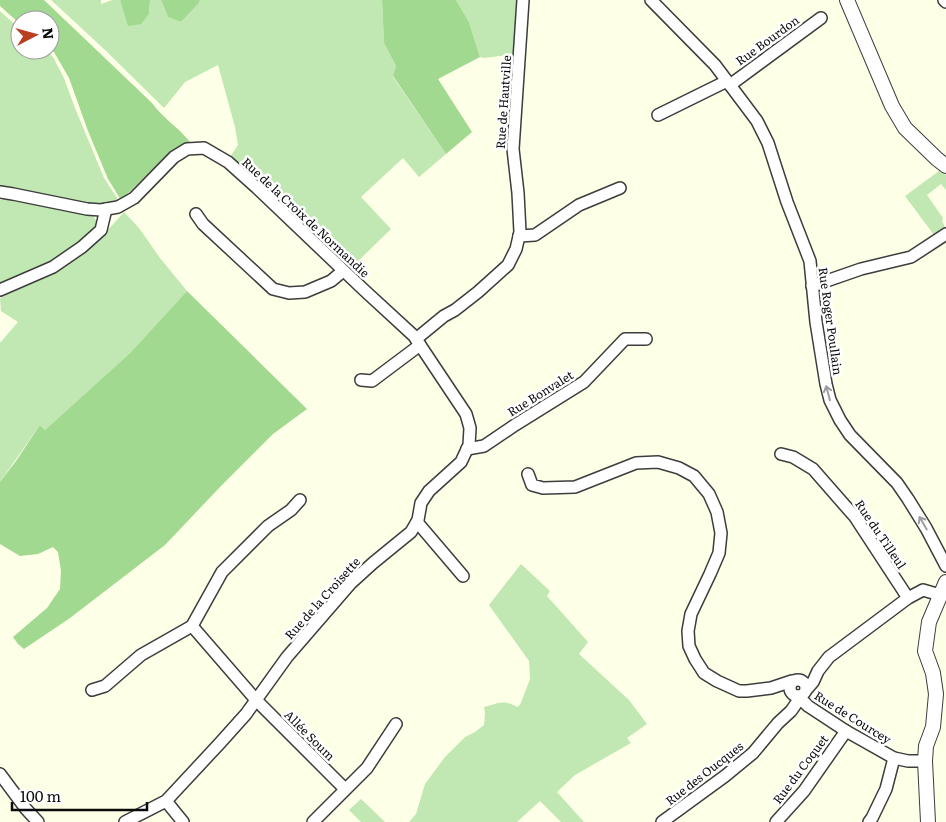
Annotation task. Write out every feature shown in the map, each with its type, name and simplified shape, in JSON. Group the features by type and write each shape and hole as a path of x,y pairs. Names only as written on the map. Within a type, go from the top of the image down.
{"street":[{"name":"Rue de Hautville","path":"361,380 372,381 418,342 444,316 478,292 508,265 516,249 520,232 513,149 523,0"},
{"name":"Rue Roger Poullain","path":"651,0 715,65 757,122 768,143 787,202 810,261 816,322 830,400 850,435 897,483 926,528 946,566"},
{"path":"847,0 892,106 905,128 936,159 946,166"},
{"name":"Rue Bourdon","path":"658,115 728,83 821,18"},
{"name":"Rue de la Croix de Normandie","path":"0,192 87,209 118,207 134,198 174,157 187,149 204,148 228,162 257,188 418,342"},
{"path":"519,236 535,236 579,205 620,188"},
{"path":"0,290 53,267 82,247 101,230 106,209"},
{"path":"196,214 203,224 273,289 289,293 305,292 331,281 343,270"},
{"path":"812,286 861,269 911,257 946,234"},
{"name":"Rue Bonvalet","path":"467,449 484,446 584,382 625,339 646,339"},
{"name":"Rue de la Croisette","path":"125,822 166,801 220,743 256,700 287,657 351,583 411,532 417,522 425,497 461,462 470,445 470,428 466,414 418,342"},
{"name":"Rue du Tilleul","path":"781,454 813,469 856,516 908,598"},
{"path":"528,474 532,485 544,488 575,487 636,463 658,462 679,468 694,476 709,494 717,512 721,533 719,553 691,614 688,631 689,646 695,659 704,672 717,681 739,690 747,691 779,687 783,684 798,689"},
{"path":"92,690 105,686 141,655 192,626 222,572 268,526 291,510 300,500"},
{"path":"417,522 463,576"},
{"path":"928,822 926,746 940,707 933,673 925,651 929,622 943,588"},
{"name":"Rue des Oucques","path":"662,822 725,776 753,752 791,710 798,689 818,671 829,657 908,598 923,590 943,588"},
{"name":"Allée Soum","path":"192,626 256,700 345,790"},
{"name":"Rue de Courcey","path":"798,689 808,706 846,731 894,758 908,762 925,761"},
{"path":"313,822 366,768 396,724"},
{"name":"Rue du Coquet","path":"776,822 804,791 846,731"},
{"path":"870,822 886,789 894,758"},
{"path":"0,774 26,810 38,822"},
{"path":"166,801 183,822"}],"green space":[{"path":"0,0 44,0 54,10 10,10 10,15 0,6"},
{"path":"51,0 101,0 101,4 112,0 120,0 129,26 149,14 150,0 161,0 168,17 181,22 200,0 382,0 384,43 396,66 393,77 446,154 419,177 403,158 361,197 391,229 351,268 230,157 238,145 218,65 185,82 164,108"},
{"path":"120,0 150,0 149,14 141,24 128,26"},
{"path":"161,0 200,0 181,22 168,17"},
{"path":"382,0 456,0 469,22 480,57 438,79 472,132 446,154 393,76 396,66 384,43"},
{"path":"456,0 518,0 517,54 480,57 469,22"},
{"path":"0,11 10,20 10,60 55,60 64,78 104,178 119,201 99,206 0,188"},
{"path":"60,15 190,142 164,158 121,200 108,179 69,78 59,60"},
{"path":"939,171 946,175 946,190 941,184 927,195 943,218 942,221 945,227 934,235 905,196"},
{"path":"4,199 93,216 97,221 96,228 63,256 0,286 0,200"},
{"path":"124,212 139,228 187,291 130,353 45,430 40,425 0,482 0,343 18,322 1,311 0,298 67,265 98,241"},
{"path":"187,291 307,409 273,434 165,545 70,618 24,649 13,637 47,608 60,589 61,571 58,552 53,547 38,554 20,556 0,544 0,482 40,425 45,430 130,353"},
{"path":"521,564 550,591 547,596 588,642 579,654 629,700 647,724 627,738 631,743 575,775 557,792 584,822 561,822 540,801 517,822 409,822 416,814 425,784 445,757 465,737 484,725 484,707 501,702 517,707 520,705 530,679 529,661 489,605"},
{"path":"361,799 385,822 361,822 349,810"}]}
